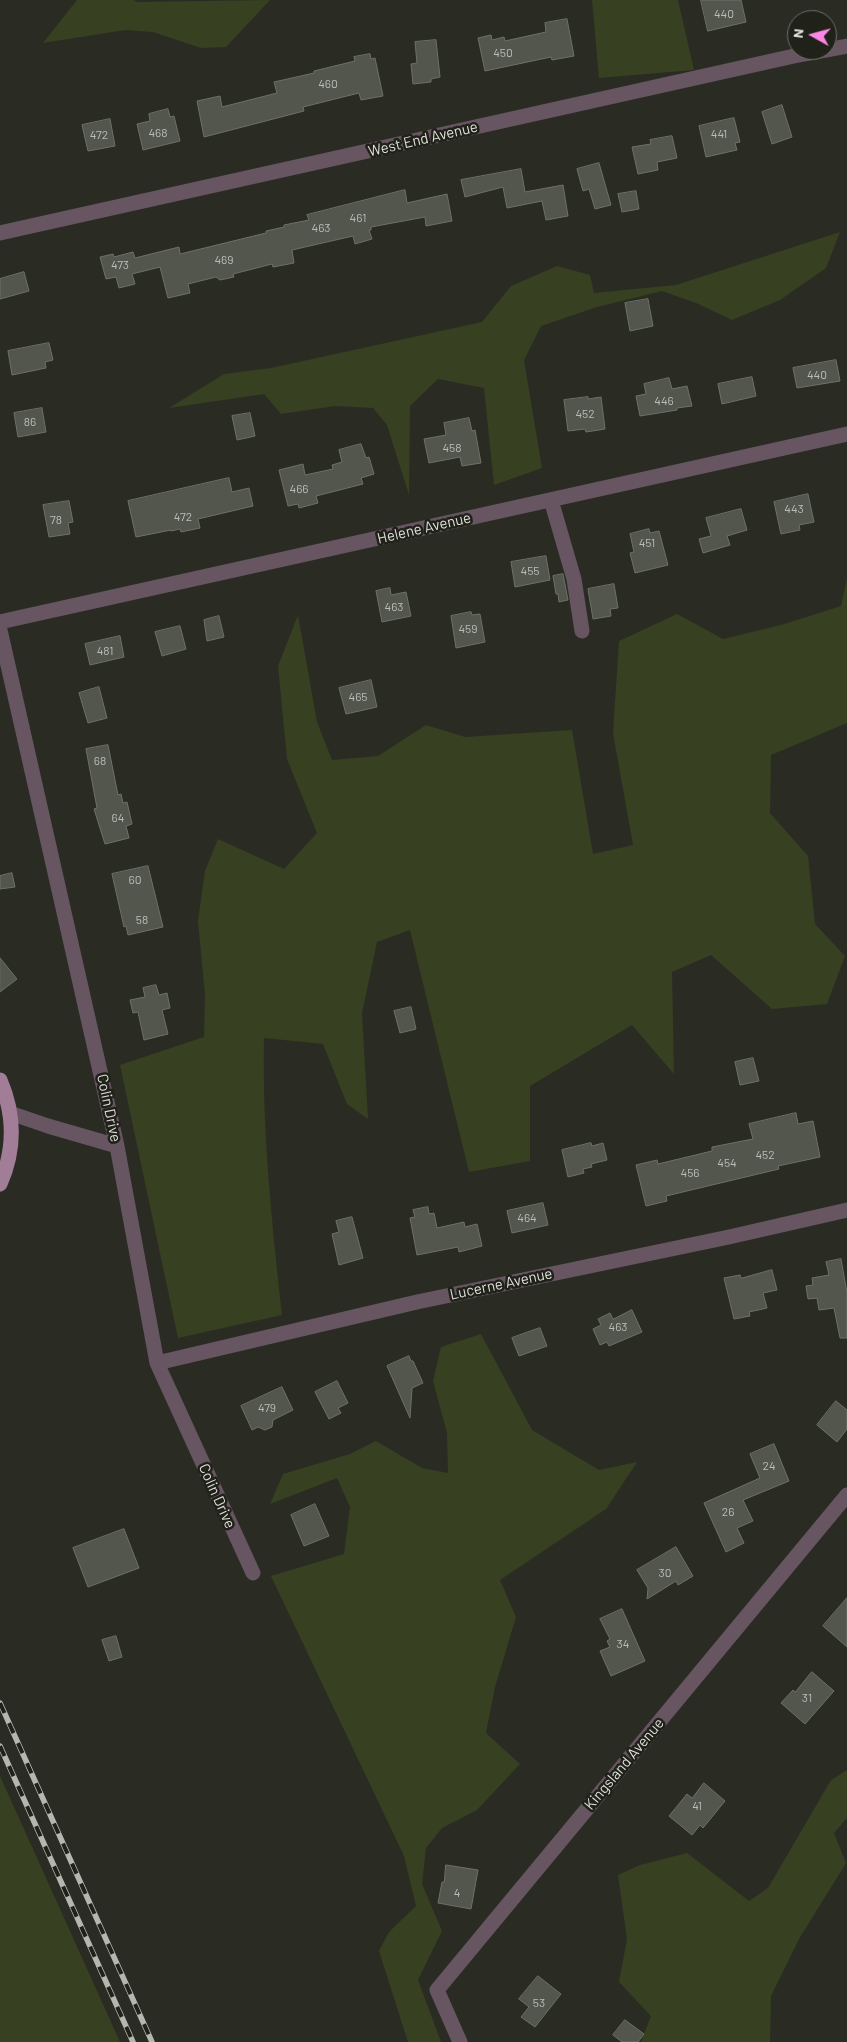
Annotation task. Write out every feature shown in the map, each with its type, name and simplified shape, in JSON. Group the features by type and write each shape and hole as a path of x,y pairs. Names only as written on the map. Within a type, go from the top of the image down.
{"main road":[{"path":"0,1080 10,1112 10,1151 8,1165 0,1184"}],"street":[{"name":"West End Avenue","path":"0,233 794,56 847,46"},
{"name":"Helene Avenue","path":"0,622 847,434"},
{"path":"551,500 574,579 582,631"},
{"name":"Colin Drive","path":"0,630 117,1146 157,1363 253,1573"},
{"path":"10,1112 48,1126 117,1146"},
{"name":"Lucerne Avenue","path":"157,1363 417,1302 729,1237 847,1210"},
{"name":"Kingsland Avenue","path":"460,2042 437,1990 847,1495"}],"green space":[{"path":"77,0 133,0 138,2 270,0 226,47 201,48 153,32 125,30 43,43"},
{"path":"592,0 678,0 694,70 599,78"},
{"path":"840,232 826,268 780,300 732,320 696,303 662,291 597,307 541,326 524,360 542,468 494,485 484,388 438,379 410,406 409,495 387,425 373,408 335,406 281,414 264,394 169,408 224,374 271,368 482,322 511,286 557,266 590,275 594,293 676,285"},
{"path":"847,578 847,723 771,755 770,813 808,856 815,924 845,956 827,1004 772,1009 711,955 672,972 674,1074 632,1025 530,1086 530,1161 469,1172 410,930 377,942 362,1013 368,1119 347,1104 323,1044 264,1038 266,1142 282,1315 178,1338 120,1065 204,1037 205,995 198,921 205,871 218,839 284,869 317,833 287,759 278,666 298,615 317,722 332,760 378,756 426,725 465,737 572,730 593,854 633,845 613,733 619,641 677,614 723,639 781,625 841,606"},
{"path":"481,1334 532,1430 599,1470 637,1462 606,1509 500,1580 516,1617 495,1687 486,1733 520,1764 477,1810 442,1828 426,1848 422,1884 442,1931 418,1980 441,2042 408,2042 379,1951 389,1932 416,1906 404,1856 271,1576 344,1554 350,1507 337,1478 270,1504 283,1474 350,1454 376,1441 422,1468 448,1473 447,1433 433,1381 441,1347"},
{"path":"847,1770 847,1818 834,1833 846,1863 799,1939 771,1996 770,2042 641,2042 651,2016 619,1982 627,1939 618,1875 640,1865 687,1853 749,1901 768,1888 831,1780"},
{"path":"0,1776 120,2042 0,2042"}],"building":[{"path":"701,0 741,0 746,22 708,31"},
{"path":"567,19 574,56 552,60 551,57 485,71 478,38 491,35 492,40 504,37 505,41 546,32 545,23"},
{"path":"436,40 440,77 431,79 431,82 413,84 411,64 417,63 415,42"},
{"path":"370,54 371,59 375,58 383,96 361,100 359,93 303,107 304,111 204,137 197,101 220,96 222,107 277,93 274,82 314,73 314,71 355,61 354,57"},
{"path":"782,105 792,137 772,144 762,112"},
{"path":"168,109 170,117 174,116 180,141 143,150 137,124 150,121 149,114"},
{"path":"734,118 740,142 735,143 737,150 706,157 699,126"},
{"path":"110,119 115,146 88,151 82,125"},
{"path":"672,136 677,158 657,162 658,170 638,174 632,147 651,144 650,140"},
{"path":"599,163 611,205 595,209 589,189 583,191 577,169"},
{"path":"521,169 525,192 563,185 568,216 546,220 542,201 507,208 503,187 465,197 461,180"},
{"path":"405,190 407,203 447,194 452,221 426,226 425,217 371,227 371,230 369,230 372,239 355,244 353,236 292,250 294,263 273,267 272,264 233,274 234,277 220,280 216,277 188,284 190,293 168,298 160,267 132,274 135,284 119,288 116,277 106,279 100,257 113,254 114,257 133,252 135,258 179,247 180,254 266,233 266,231 284,227 284,225 309,220 307,215"},
{"path":"636,191 639,209 622,212 618,194"},
{"path":"24,272 29,291 0,299 0,279"},
{"path":"648,299 653,326 630,331 625,303"},
{"path":"49,343 53,360 45,362 46,368 12,375 8,351"},
{"path":"836,360 840,381 797,388 793,368"},
{"path":"752,377 756,396 722,404 718,384"},
{"path":"669,378 672,389 687,386 692,406 640,416 636,396 646,394 644,384"},
{"path":"588,397 588,399 601,397 605,429 586,432 585,429 568,431 564,400"},
{"path":"42,408 46,432 18,437 14,413"},
{"path":"250,413 255,436 237,440 232,416"},
{"path":"469,418 472,431 475,430 481,463 462,466 460,457 429,463 424,439 446,435 444,423"},
{"path":"361,444 366,458 369,457 374,474 361,478 363,484 316,496 318,503 299,508 298,504 288,506 279,470 303,464 305,475 333,469 332,465 342,462 339,450"},
{"path":"229,478 232,492 249,488 253,506 198,519 200,528 181,532 180,529 171,530 136,537 128,501"},
{"path":"808,494 814,522 799,525 800,530 781,534 774,502"},
{"path":"69,501 73,522 68,523 70,534 49,537 43,505"},
{"path":"741,509 747,530 727,536 730,545 703,553 699,539 711,536 706,518"},
{"path":"649,529 650,533 659,531 668,565 635,573 630,553 634,552 630,534"},
{"path":"546,556 550,580 515,587 511,562"},
{"path":"563,574 568,600 559,602 553,576"},
{"path":"614,584 618,608 610,609 611,616 593,619 588,589"},
{"path":"390,588 391,595 406,592 411,616 382,622 376,591"},
{"path":"471,612 472,615 480,614 485,642 456,648 451,616"},
{"path":"219,616 224,637 207,641 204,620"},
{"path":"180,626 186,649 162,656 155,632"},
{"path":"120,636 124,657 90,665 85,644"},
{"path":"371,680 377,707 346,714 339,688"},
{"path":"99,687 107,718 88,723 79,693"},
{"path":"108,745 118,795 121,794 123,803 127,802 132,824 126,826 129,838 105,844 94,809 97,808 86,749"},
{"path":"148,866 163,927 128,935 126,926 124,927 112,874"},
{"path":"12,873 15,887 0,889 0,876"},
{"path":"0,958 17,979 0,992"},
{"path":"156,985 159,995 167,993 170,1008 162,1010 168,1034 144,1040 138,1012 133,1013 130,1000 145,997 143,988"},
{"path":"411,1007 416,1029 400,1033 394,1011"},
{"path":"753,1058 759,1081 740,1085 735,1062"},
{"path":"796,1113 798,1124 813,1121 820,1157 778,1166 779,1169 666,1196 667,1201 646,1206 636,1165 657,1160 658,1164 712,1151 712,1147 753,1139 749,1124"},
{"path":"591,1143 592,1146 603,1143 607,1160 591,1164 592,1167 583,1169 584,1173 568,1177 562,1150"},
{"path":"543,1203 548,1225 512,1233 507,1211"},
{"path":"428,1207 429,1214 434,1213 437,1228 464,1222 465,1227 477,1224 482,1246 459,1252 458,1247 417,1255 410,1218 415,1217 413,1210"},
{"path":"352,1217 363,1258 339,1265 332,1234 339,1232 336,1221"},
{"path":"841,1259 847,1293 847,1338 840,1338 834,1308 819,1310 817,1298 808,1299 806,1286 813,1285 812,1278 829,1275 826,1262"},
{"path":"772,1270 777,1290 763,1293 767,1308 749,1312 750,1316 734,1319 724,1278 740,1275 741,1278"},
{"path":"632,1310 642,1332 609,1346 607,1342 600,1345 593,1329 601,1325 598,1319 610,1313 613,1319"},
{"path":"540,1328 547,1346 519,1356 512,1338"},
{"path":"409,1356 423,1383 412,1388 410,1418 387,1366"},
{"path":"337,1381 348,1403 338,1408 341,1413 329,1419 315,1392"},
{"path":"282,1387 293,1410 273,1420 272,1427 265,1430 258,1427 252,1430 241,1406"},
{"path":"836,1401 847,1410 847,1429 837,1442 817,1425"},
{"path":"774,1444 789,1481 743,1500 753,1521 737,1528 744,1543 726,1552 704,1503 760,1478 750,1454"},
{"path":"315,1504 329,1536 304,1546 291,1515"},
{"path":"124,1529 139,1568 88,1587 73,1548"},
{"path":"676,1547 693,1576 678,1585 676,1581 647,1599 648,1588 637,1570"},
{"path":"847,1598 847,1647 823,1626"},
{"path":"622,1609 645,1661 611,1676 600,1651 610,1647 607,1641 610,1639 600,1619"},
{"path":"116,1636 122,1657 109,1661 102,1640"},
{"path":"812,1672 834,1691 805,1724 781,1703 793,1690 795,1692"},
{"path":"704,1783 725,1801 703,1828 700,1825 692,1835 669,1816 687,1794 692,1798"},
{"path":"446,1865 478,1870 471,1909 438,1903 442,1882 444,1882"},
{"path":"538,1976 561,1994 535,2027 521,2017 529,2007 519,1999"},
{"path":"625,2020 644,2034 638,2042 622,2042 613,2035"}],"railway":[{"path":"0,1703 152,2042"},
{"path":"0,1746 133,2042"}]}
